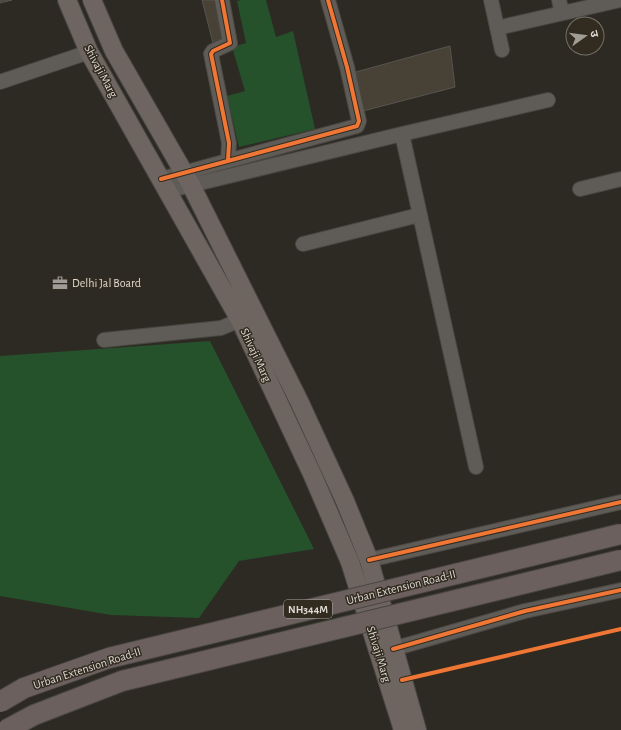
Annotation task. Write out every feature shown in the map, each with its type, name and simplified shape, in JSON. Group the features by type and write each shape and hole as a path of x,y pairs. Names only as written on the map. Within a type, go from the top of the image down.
{"highway":[{"name":"Urban Extension Road-II","path":"0,702 24,688 109,658 621,534"},
{"name":"Urban Extension Road-II","path":"6,730 34,715 122,682 621,560"}],"main road":[{"name":"Shivaji Marg","path":"67,0 89,52 240,320 313,476 350,562 402,730"},
{"name":"Shivaji Marg","path":"92,0 114,51 187,178 299,402 346,502 369,560 417,730"}],"street":[{"path":"187,178 228,160 357,126 359,121 347,67 328,0"},
{"path":"491,0 502,50"},
{"path":"497,28 561,6 620,0"},
{"path":"225,1 230,42 213,51 211,54 229,144 228,160"},
{"path":"0,82 89,52"},
{"path":"164,185 187,178 402,134 548,100"},
{"path":"402,134 476,466"},
{"path":"580,189 621,179"},
{"path":"303,244 419,215"},
{"path":"104,340 221,328 240,320"},
{"path":"369,560 621,502"},
{"path":"393,649 525,611 621,590"}],"green space":[{"path":"266,0 276,37 293,31 315,129 239,147 227,96 245,91 232,47 246,43 237,1"},
{"path":"210,341 314,549 239,561 199,618 111,615 0,596 0,356"}],"building":[{"path":"0,0 12,0 0,3"},
{"path":"202,0 217,0 225,40 214,47"},
{"path":"450,46 455,87 363,111 356,72"}],"cycle path":[{"path":"222,0 230,43 213,51 211,54 229,143 228,160"},
{"path":"161,179 357,126 359,121 347,67 328,0"},
{"path":"369,560 621,502"},
{"path":"393,649 525,611 621,590"},
{"path":"402,680 621,629"}],"place":[{"name":"Delhi Jal Board","path":"60,283"}]}
